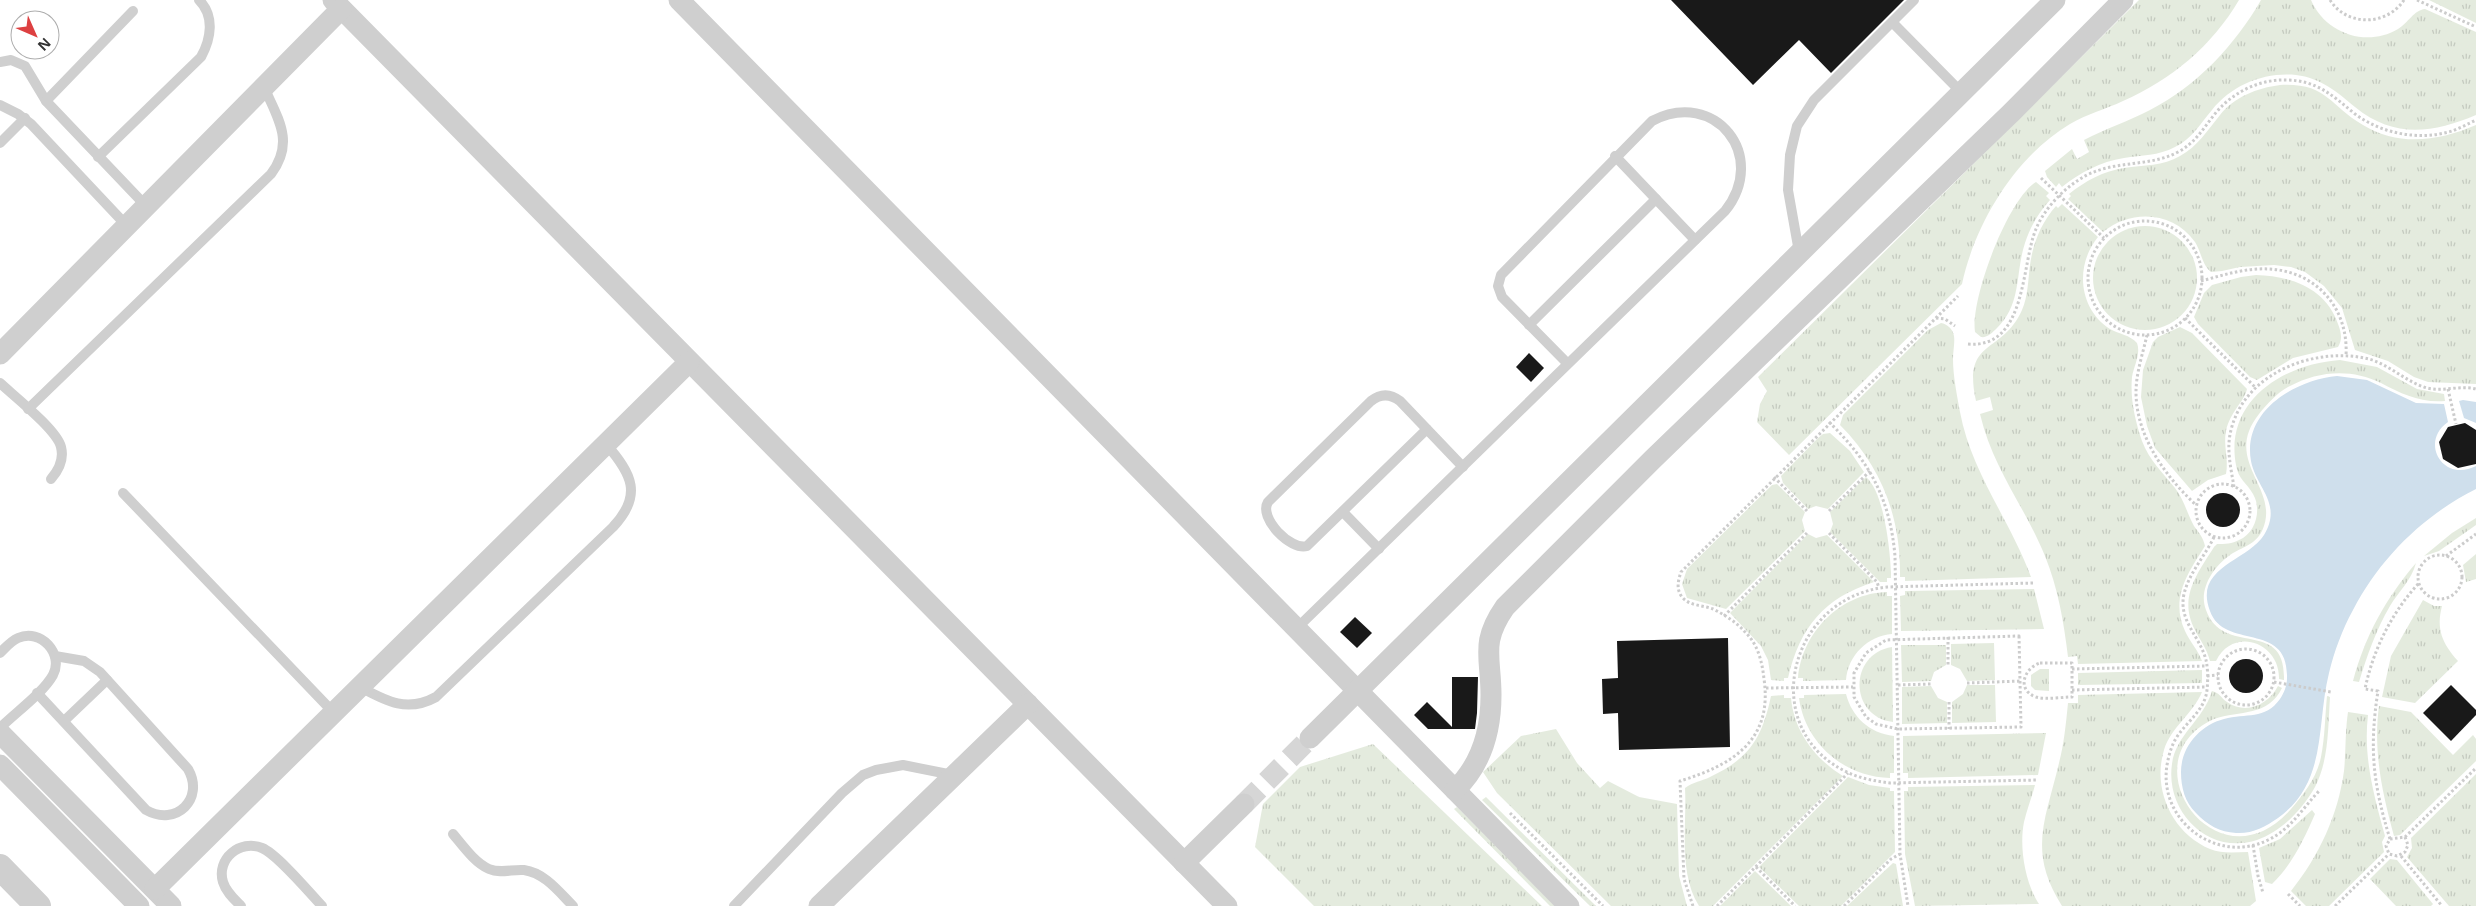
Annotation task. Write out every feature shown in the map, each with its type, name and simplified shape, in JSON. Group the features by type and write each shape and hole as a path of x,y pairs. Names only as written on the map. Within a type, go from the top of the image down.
{"street":[{"path":"679,0 1570,906"},
{"path":"1310,738 2055,0"},
{"path":"1455,790 1472,770 1485,741 1491,702 1487,650 1493,627 1504,606 1989,134 2123,0"},
{"path":"0,354 264,87 337,4 1227,906"},
{"path":"155,890 689,362"},
{"path":"819,906 1028,704"},
{"path":"0,733 171,906"},
{"path":"0,765 139,906"},
{"path":"1184,862 1244,804"},
{"path":"61,826 77,811"},
{"path":"0,867 38,906"}],"lane":[{"path":"98,157 201,57 209,39 210,30 206,11 198,0"},
{"path":"1799,253 1788,190 1790,155 1797,126 1814,100 1914,0"},
{"path":"46,101 133,10"},
{"path":"1893,23 1962,93"},
{"path":"0,62 10,60 25,66 46,101 146,206"},
{"path":"28,409 271,174 280,160 284,143 283,132 264,87"},
{"path":"0,105 25,118 127,226"},
{"path":"1297,628 1379,549 1725,211 1738,191 1742,167 1740,155 1729,133 1710,118 1693,112 1675,112 1652,120 1501,275 1498,286 1502,296 1568,364"},
{"path":"0,144 25,118"},
{"path":"1615,156 1695,240"},
{"path":"1529,325 1656,199"},
{"path":"0,383 53,432 61,447 60,464 51,479"},
{"path":"1427,429 1310,544 1300,548 1294,546 1269,521 1265,512 1268,502 1375,398 1386,395 1396,398 1427,429 1463,466"},
{"path":"360,687 386,700 406,706 417,705 436,697 612,528 626,512 631,491 627,470 606,444"},
{"path":"124,493 334,713"},
{"path":"1343,512 1379,549"},
{"path":"0,653 11,642 28,636 46,642 55,656 54,674 0,728"},
{"path":"37,693 146,810 162,816 170,815 185,807 190,801 194,784 188,769 107,680 93,666 84,661 55,656"},
{"path":"64,721 107,680"},
{"path":"734,906 842,793 863,775 876,770 903,765 954,776"},
{"path":"453,834 481,864 497,871 524,870 534,872 550,883 573,906"},
{"path":"242,906 225,889 222,871 229,854 246,845 264,849 322,906"}],"path":[{"path":"2330,0 2348,16 2367,20 2386,16 2404,0"},
{"path":"2417,0 2476,27"},
{"path":"1968,344 1976,344 1998,335 2014,316 2021,299 2028,250 2037,227 2047,210 2074,183 2099,170 2123,164 2156,160 2177,153 2196,139 2215,113 2245,89 2267,82 2299,81 2321,87 2372,125 2405,135 2418,136 2452,131 2476,120"},
{"path":"2041,178 2104,238"},
{"path":"2155,222 2168,226 2180,233 2193,248 2200,267 2201,281 2199,294 2185,318 2174,327 2162,332 2146,335 2121,330 2110,323 2093,302 2088,275 2093,255 2104,238 2128,224 2155,222"},
{"path":"2201,281 2258,269 2277,270 2297,275 2311,282 2329,298 2342,319 2346,339 2346,356"},
{"path":"1694,906 1684,879 1680,781 1727,764 1743,751 1752,739 1761,720 1766,688 1762,661 1754,643 1736,623 1712,608 1689,603 1683,598 1678,588 1681,572 1829,422 1958,296"},
{"path":"1934,318 1945,319 1955,326"},
{"path":"2185,318 2256,388"},
{"path":"2146,335 2136,390 2143,430 2158,461 2196,505 2198,523 2204,531 2214,537 2230,538 2239,534 2246,527 2250,518 2248,500 2234,487 2225,484 2207,489 2196,505"},
{"path":"2234,487 2229,452 2231,432 2240,410 2256,388 2277,372 2297,362 2327,356 2346,356 2380,363 2426,387 2476,389"},
{"path":"2448,389 2456,424"},
{"path":"1829,422 1856,450 1870,472 1892,524 1896,587 1900,854 1908,906"},
{"path":"1829,511 1870,472"},
{"path":"1774,477 1807,511"},
{"path":"1724,616 1806,533"},
{"path":"1829,533 1877,582 1879,588"},
{"path":"2446,556 2459,565 2462,572 2460,587 2456,593 2442,600 2434,599 2422,590 2419,583 2418,575 2424,562 2431,557 2446,556 2476,534"},
{"path":"2214,537 2187,583 2183,605 2186,622 2204,655 2207,687 2203,703 2172,744 2166,766 2168,790 2173,806 2179,817 2200,838 2225,847 2253,845 2268,840 2289,826 2319,791"},
{"path":"2033,583 1879,588 1848,598 1835,605 1817,622 1805,640 1793,678 1796,710 1808,737 1828,760 1848,773 1870,780 1899,783 2037,780"},
{"path":"2406,837 2407,849 2401,856 2389,854 2386,846 2390,838 2377,790 2372,761 2373,723 2378,691 2365,689 2378,646 2397,610 2419,583"},
{"path":"2020,636 2022,681 2021,727 1898,730 1887,728 1866,717 1859,708 1853,687 1854,673 1866,652 1875,645 1897,638 2020,636"},
{"path":"1948,637 1948,665"},
{"path":"2244,648 2252,649 2268,658 2274,674 2274,682 2271,691 2258,703 2240,704 2225,696 2220,688 2218,675 2222,663 2227,656 2244,648"},
{"path":"2040,663 2072,663 2072,697 2041,698 2029,693 2022,681 2028,669 2040,663"},
{"path":"2072,669 2206,666"},
{"path":"2206,676 2218,675"},
{"path":"1967,683 2022,681"},
{"path":"2274,682 2331,692"},
{"path":"1898,684 1931,684"},
{"path":"1766,688 1853,687"},
{"path":"2072,690 2207,687"},
{"path":"1949,702 1950,729"},
{"path":"2390,838 2406,837 2476,768"},
{"path":"1717,906 1848,773"},
{"path":"1505,809 1603,906"},
{"path":"2253,845 2263,893"},
{"path":"1844,906 1891,859 1900,854"},
{"path":"2335,906 2389,854"},
{"path":"2401,856 2442,906"},
{"path":"1756,867 1795,906"},
{"path":"2288,894 2300,906"}],"green space":[{"path":"2139,0 2239,0 2228,17 2203,47 2174,72 2141,93 2070,124 2032,154 2001,193 1988,215 1968,261 1962,284 1789,455 1757,422 1760,404 1767,391 1758,377"},
{"path":"2261,0 2311,0 2317,12 2336,29 2360,37 2386,35 2402,26 2414,14 2425,9 2476,32 2476,115 2429,129 2399,128 2384,124 2370,117 2321,82 2296,75 2272,76 2250,82 2229,94 2220,101 2191,135 2181,144 2169,150 2107,162 2084,172 2062,187 2059,183 2056,187 2047,177 2045,171 2072,149 2077,159 2089,152 2084,140 2150,110 2184,89 2199,77 2227,48 2251,17"},
{"path":"2429,0 2476,0 2476,23"},
{"path":"2296,85 2318,92 2363,125 2391,137 2405,139 2433,138 2476,125 2476,384 2428,382 2414,377 2388,361 2355,350 2342,308 2324,286 2305,272 2291,267 2274,265 2240,267 2211,272 2206,266 2195,242 2175,224 2164,219 2139,217 2114,225 2103,232 2068,199 2071,196 2069,194 2075,189 2102,174 2117,169 2160,163 2180,156 2197,143 2220,115 2239,98 2263,88"},
{"path":"2036,182 2049,193 2046,196 2050,200 2035,220 2027,237 2011,309 1995,330 1987,336 1981,337 1975,332 1975,317 1978,297 1993,251 2014,208 2025,192"},
{"path":"2062,204 2098,237 2086,260 2083,273 2083,286 2086,298 2091,310 2099,320 2110,329 2128,336 2137,343 2137,360 2132,377 2132,401 2142,441 2152,460 2178,493 2205,546 2187,576 2180,597 2179,608 2185,631 2202,661 2078,664 2077,656 2068,657 2060,606 2050,568 2037,538 2001,470 1986,434 1980,414 1993,410 1990,397 1976,401 1973,381 1974,367 1979,356 2014,324 2022,310 2027,294 2031,257 2036,241 2042,226 2051,213 2056,206 2058,208"},
{"path":"2145,226 2165,230 2182,241 2193,258 2197,278 2193,298 2182,315 2165,326 2145,330 2125,326 2108,315 2097,298 2093,278 2097,258 2108,241 2125,230"},
{"path":"2256,275 2294,281 2316,293 2325,301 2338,324 2341,341 2338,347 2293,358 2257,380 2250,377 2198,324 2194,317 2204,293 2212,285"},
{"path":"1941,323 1949,327 1953,333 1955,386 1965,434 1982,476 2013,536 2031,577 1905,581 1905,577 1900,577 1897,534 1893,514 1886,495 1878,476 1867,458 1840,425 1843,415 1928,330"},
{"path":"2180,327 2192,333 2247,389 2226,431 2226,474 2208,480 2192,491 2155,448 2147,426 2141,397 2143,370 2153,342 2158,337"},
{"path":"2340,360 2377,367 2417,389 2444,394 2445,401 2419,399 2370,378 2346,373 2335,373 2312,377 2290,386 2266,406 2249,431 2246,446 2249,461 2265,501 2266,516 2262,531 2256,540 2230,555 2213,572 2206,587 2204,602 2214,624 2226,632 2265,643 2275,649 2282,661 2284,680 2279,679 2277,666 2272,656 2264,648 2254,643 2233,644 2224,650 2216,661 2210,661 2190,618 2188,607 2192,587 2201,567 2214,547 2217,544 2231,543 2245,537 2256,520 2257,513 2256,500 2239,474 2236,465 2235,442 2239,422 2249,405 2262,390 2279,378 2298,369"},
{"path":"1830,433 1850,451 1864,472 1828,509 1816,506 1808,509 1783,483 1781,476 1818,438 1823,434"},
{"path":"1866,477 1877,495 1885,522 1891,572 1891,578 1887,578 1887,582 1880,582 1830,532 1833,524 1830,512"},
{"path":"1777,484 1805,512 1802,520 1805,531 1726,609 1687,598 1682,584 1687,569 1772,485"},
{"path":"2476,518 2476,525 2439,551 2424,556 2452,533"},
{"path":"1808,534 1816,538 1827,535 1874,582 1856,589 1828,606 1807,629 1799,644 1788,678 1784,678 1784,681 1771,680 1768,660 1761,646 1730,613"},
{"path":"2476,554 2476,579 2466,582 2463,565"},
{"path":"2416,563 2411,575 2380,624 2359,682 2353,681 2364,648 2378,618 2395,590"},
{"path":"2034,589 2044,629 1901,631 1900,596 1905,595 1905,591"},
{"path":"1887,592 1887,596 1892,596 1892,634 1875,639 1861,648 1851,663 1846,680 1803,681 1803,678 1798,678 1801,661 1807,645 1827,618 1854,599 1870,594"},
{"path":"2423,600 2434,606 2442,606 2440,629 2444,642 2458,661 2415,703 2382,697 2391,656"},
{"path":"1994,643 1995,680 1967,681 1960,669 1951,665 1951,644"},
{"path":"1901,645 1946,645 1946,665 1934,672 1931,681 1902,682"},
{"path":"1892,647 1893,722 1879,718 1868,709 1862,698 1860,685 1861,672 1867,661 1878,652"},
{"path":"2040,669 2049,669 2049,691 2035,690 2031,686 2031,675"},
{"path":"2202,670 2202,683 2078,685 2078,673"},
{"path":"1967,685 1995,685 1996,722 1952,723 1952,702 1963,694"},
{"path":"1931,686 1938,698 1947,702 1947,723 1902,724 1902,687"},
{"path":"2278,686 2282,688 2269,704 2253,711 2214,719 2188,738 2178,762 2180,788 2191,811 2211,828 2236,836 2263,831 2291,809 2313,778 2319,764 2322,749 2327,696 2330,697 2327,743 2320,777 2298,812 2266,836 2257,840 2239,843 2222,841 2207,835 2194,826 2183,813 2175,798 2172,781 2174,753 2203,711 2212,691 2234,706 2249,708 2262,703 2274,693"},
{"path":"2202,692 2167,742 2161,765 2163,794 2168,808 2176,821 2197,842 2219,852 2248,852 2256,901 2250,906 2062,906 2051,886 2045,868 2042,835 2062,748 2068,703 2078,703 2078,695"},
{"path":"1846,694 1857,717 1869,727 1894,736 1894,773 1890,773 1890,778 1873,776 1843,764 1818,743 1809,729 1799,698 1804,698 1804,695"},
{"path":"1784,695 1784,698 1791,698 1796,722 1815,753 1843,776 1713,906 1699,906 1692,893 1686,864 1685,788 1724,770 1745,754 1763,724 1771,696"},
{"path":"2379,706 2411,712 2453,755 2473,735 2476,739 2476,761 2400,835 2394,836 2378,755 2377,723"},
{"path":"2348,712 2368,715 2368,761 2373,791 2385,836 2382,842 2384,852 2329,906 2306,906 2291,891 2310,864 2332,819 2344,771"},
{"path":"1556,729 1577,763 1600,788 1608,781 1639,797 1677,804 1679,876 1687,906 1611,906 1497,793 1483,772 1521,736"},
{"path":"2046,733 2038,775 1908,778 1908,773 1903,773 1903,736"},
{"path":"1373,744 1542,906 1314,906 1255,847 1263,804 1300,767"},
{"path":"2476,774 2476,906 2449,906 2407,857 2412,848 2411,838"},
{"path":"1848,777 1869,785 1890,788 1890,791 1894,791 1895,852 1841,906 1799,906 1759,867"},
{"path":"2035,785 2024,822 2022,842 2024,864 2030,886 2039,904 1915,906 1905,854 1904,791 1908,791 1908,787"},
{"path":"1486,797 1596,906 1590,906 1482,800"},
{"path":"1457,807 1555,906 1550,906 1454,809"},
{"path":"2312,810 2315,814 2302,842 2286,869 2272,884 2265,882 2259,848 2280,839"},
{"path":"2390,859 2397,860 2433,904 2431,906 2396,906 2370,879"},
{"path":"1893,863 1896,864 1903,906 1847,906"},
{"path":"1755,871 1791,906 1720,906"}],"water":[{"path":"2337,376 2367,380 2416,403 2444,404 2448,422 2440,430 2435,449 2445,465 2454,469 2464,470 2476,466 2476,489 2421,525 2390,556 2364,591 2349,618 2336,649 2325,693 2313,770 2294,804 2278,818 2258,829 2242,833 2225,831 2214,827 2200,817 2186,799 2181,778 2184,754 2194,738 2207,726 2232,717 2255,715 2274,706 2284,692 2287,678 2285,660 2278,649 2267,642 2228,630 2217,623 2210,611 2207,596 2209,584 2215,574 2256,544 2264,535 2269,524 2270,505 2254,471 2251,461 2250,443 2255,427 2263,413 2289,391 2321,379"},
{"path":"2459,401 2476,402 2476,423 2464,418"}],"building":[{"path":"1671,0 1904,0 1831,73 1799,40 1753,85"},
{"path":"1529,353 1544,368 1531,382 1516,367"},
{"path":"2465,423 2476,430 2476,464 2458,468 2443,459 2439,442 2448,427"},
{"path":"2223,493 2235,498 2240,510 2235,522 2223,527 2211,522 2206,510 2211,498"},
{"path":"1355,617 1372,633 1357,648 1340,632"},
{"path":"1728,638 1730,747 1619,750 1618,713 1603,714 1602,679 1618,678 1617,641"},
{"path":"2246,659 2258,664 2263,676 2258,688 2246,693 2234,688 2229,676 2234,664"},
{"path":"1452,677 1478,677 1475,729 1428,729 1414,715 1427,702 1452,727"},
{"path":"2451,685 2476,710 2476,715 2451,741 2423,713"}],"tunnel":[{"path":"1244,804 1310,738"}]}
